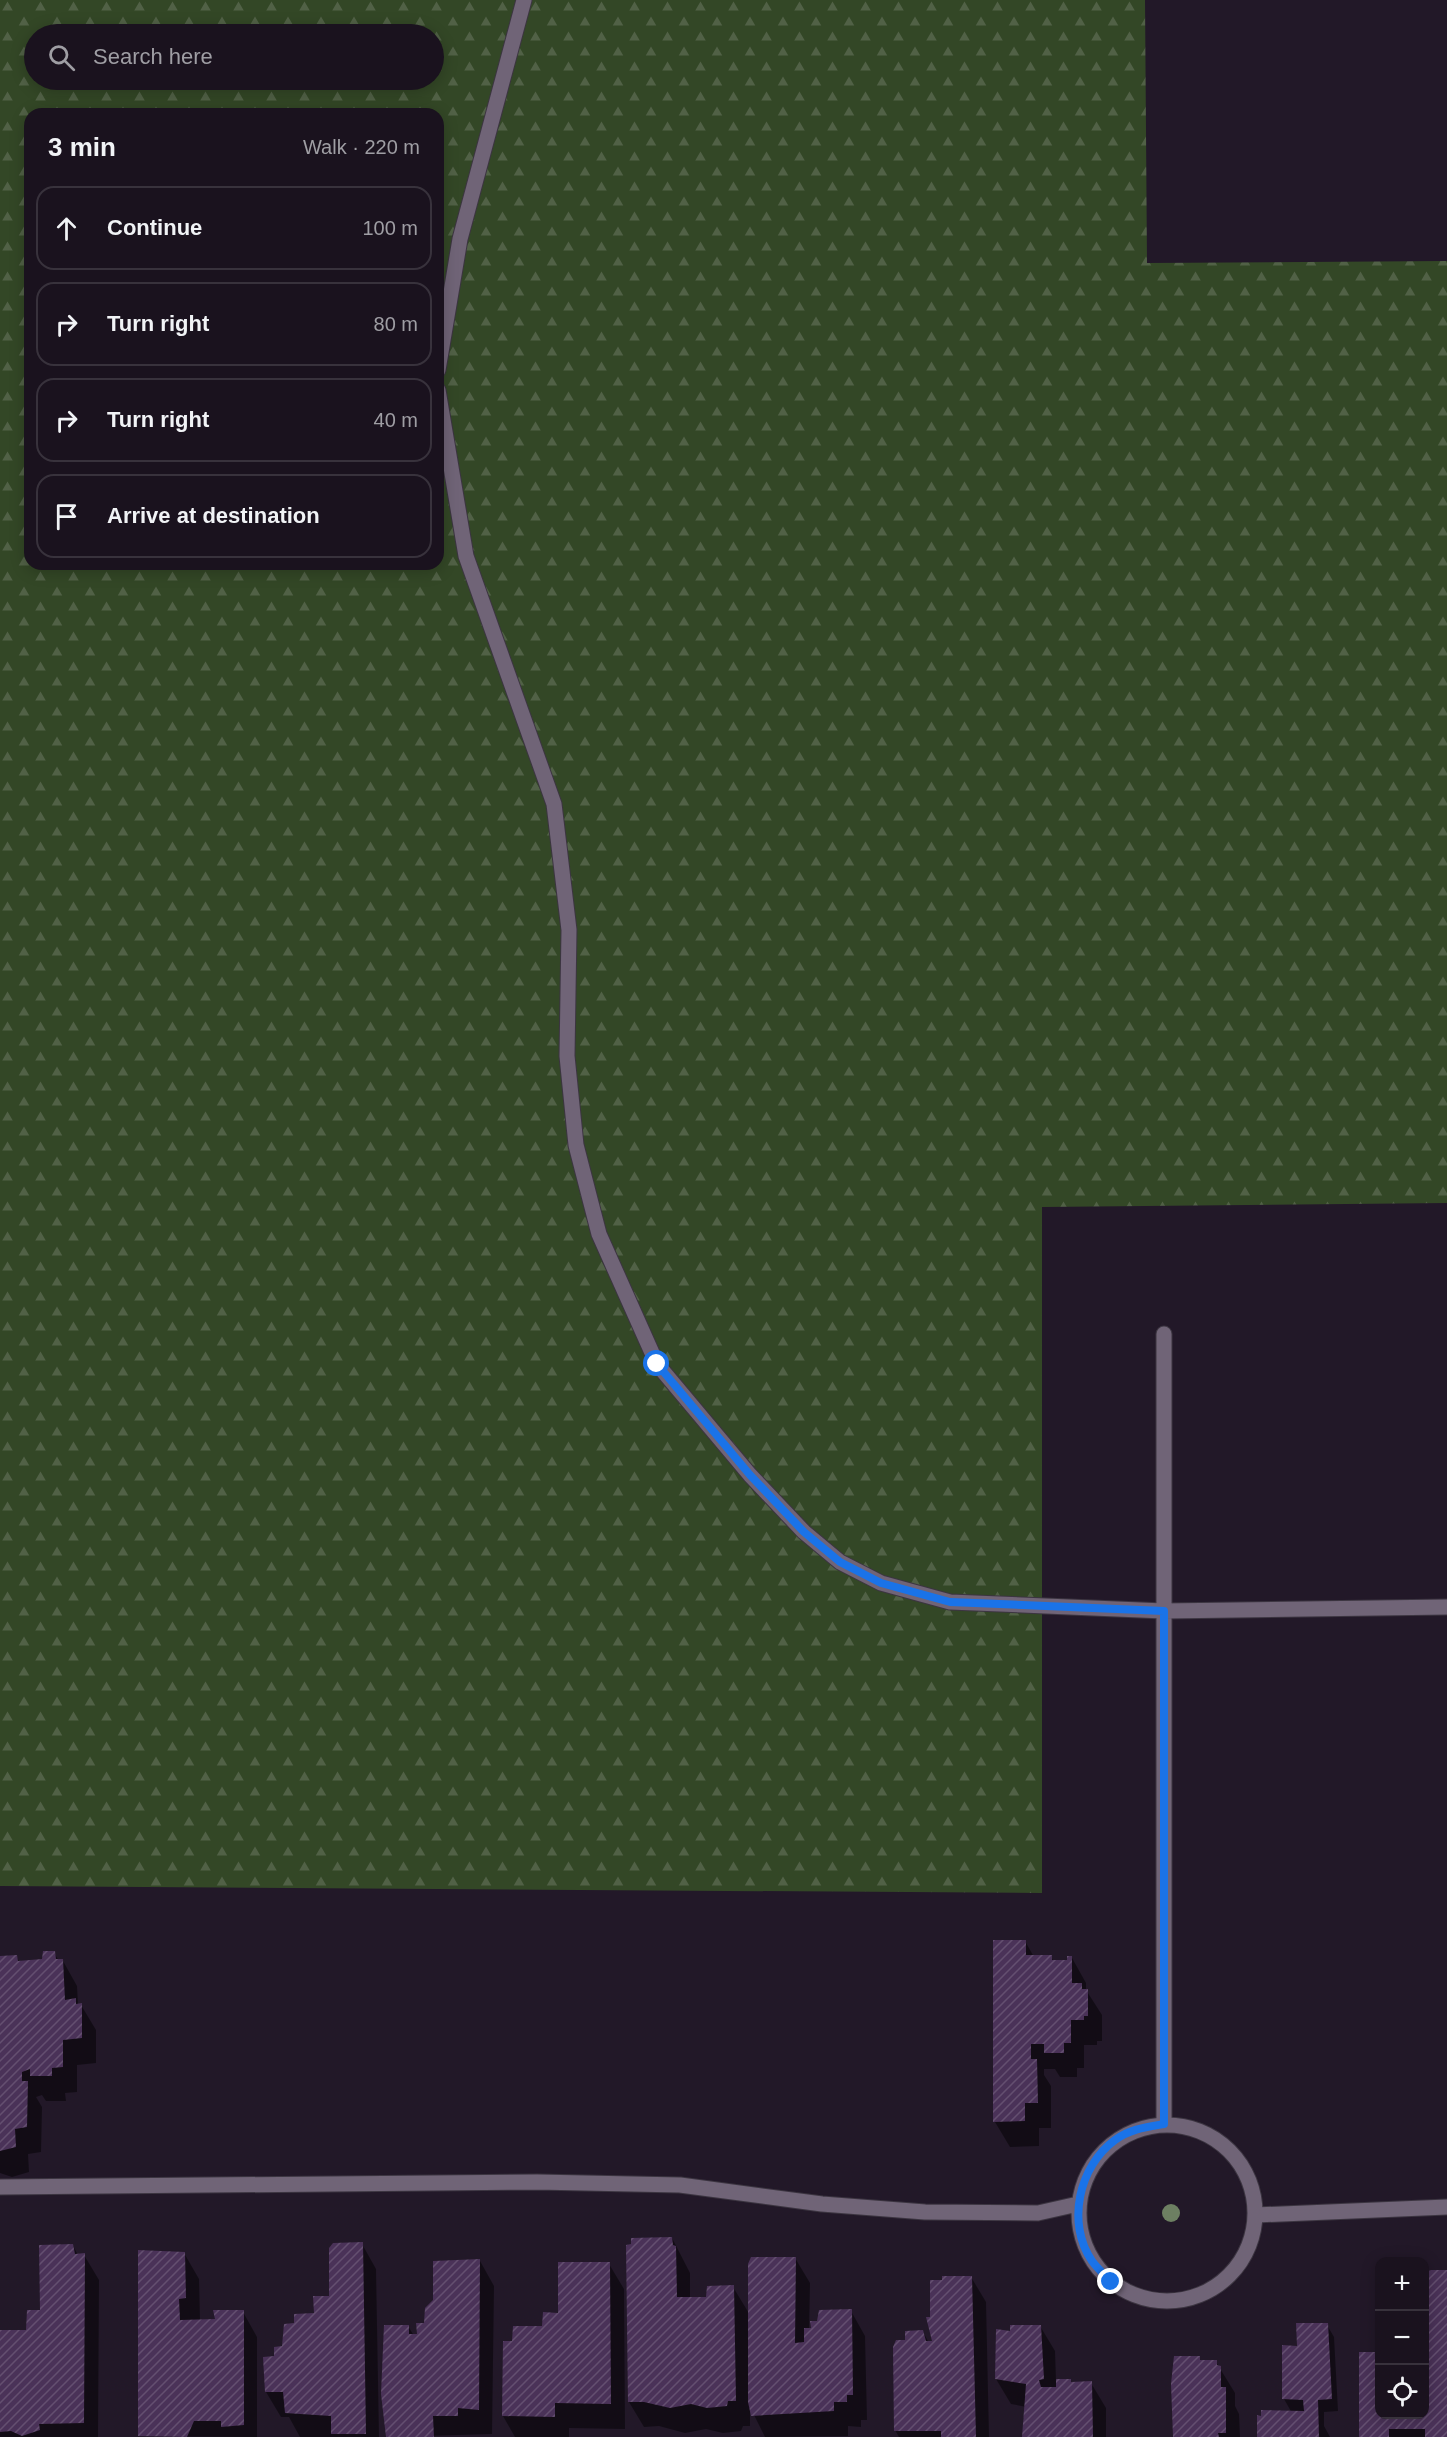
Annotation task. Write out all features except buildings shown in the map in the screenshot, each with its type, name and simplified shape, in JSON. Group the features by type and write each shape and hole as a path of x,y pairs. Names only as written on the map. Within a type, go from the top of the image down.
{"street":[{"path":"444,334 460,239 524,0"},
{"path":"444,426 466,556 554,804 569,930 567,1056 576,1145 599,1234 657,1364 750,1475 804,1532 840,1562 881,1583 950,1602 1164,1611 1447,1607"},
{"path":"1164,1334 1164,2124"},
{"path":"1164,2124 1191,2127 1216,2138 1236,2157 1250,2181 1256,2215 1253,2236 1241,2263 1220,2284 1194,2297 1166,2302 1137,2296 1111,2282 1104,2275 1091,2260 1080,2233 1078,2204 1084,2179 1097,2157 1115,2140 1138,2128 1164,2124"},
{"path":"0,2187 537,2182 680,2185 822,2204 925,2212 1038,2213 1078,2204"},
{"path":"1256,2215 1447,2207"}],"green space":[{"path":"0,0 1145,0 1147,263 1447,261 1447,1203 1042,1207 1042,1893 0,1886"}],"route":[{"path":"657,1364 750,1475 804,1532 840,1562 881,1583 950,1602 1164,1611 1164,2124 1138,2128 1115,2140 1097,2157 1084,2179 1078,2204 1080,2233 1091,2260 1111,2282"}]}
